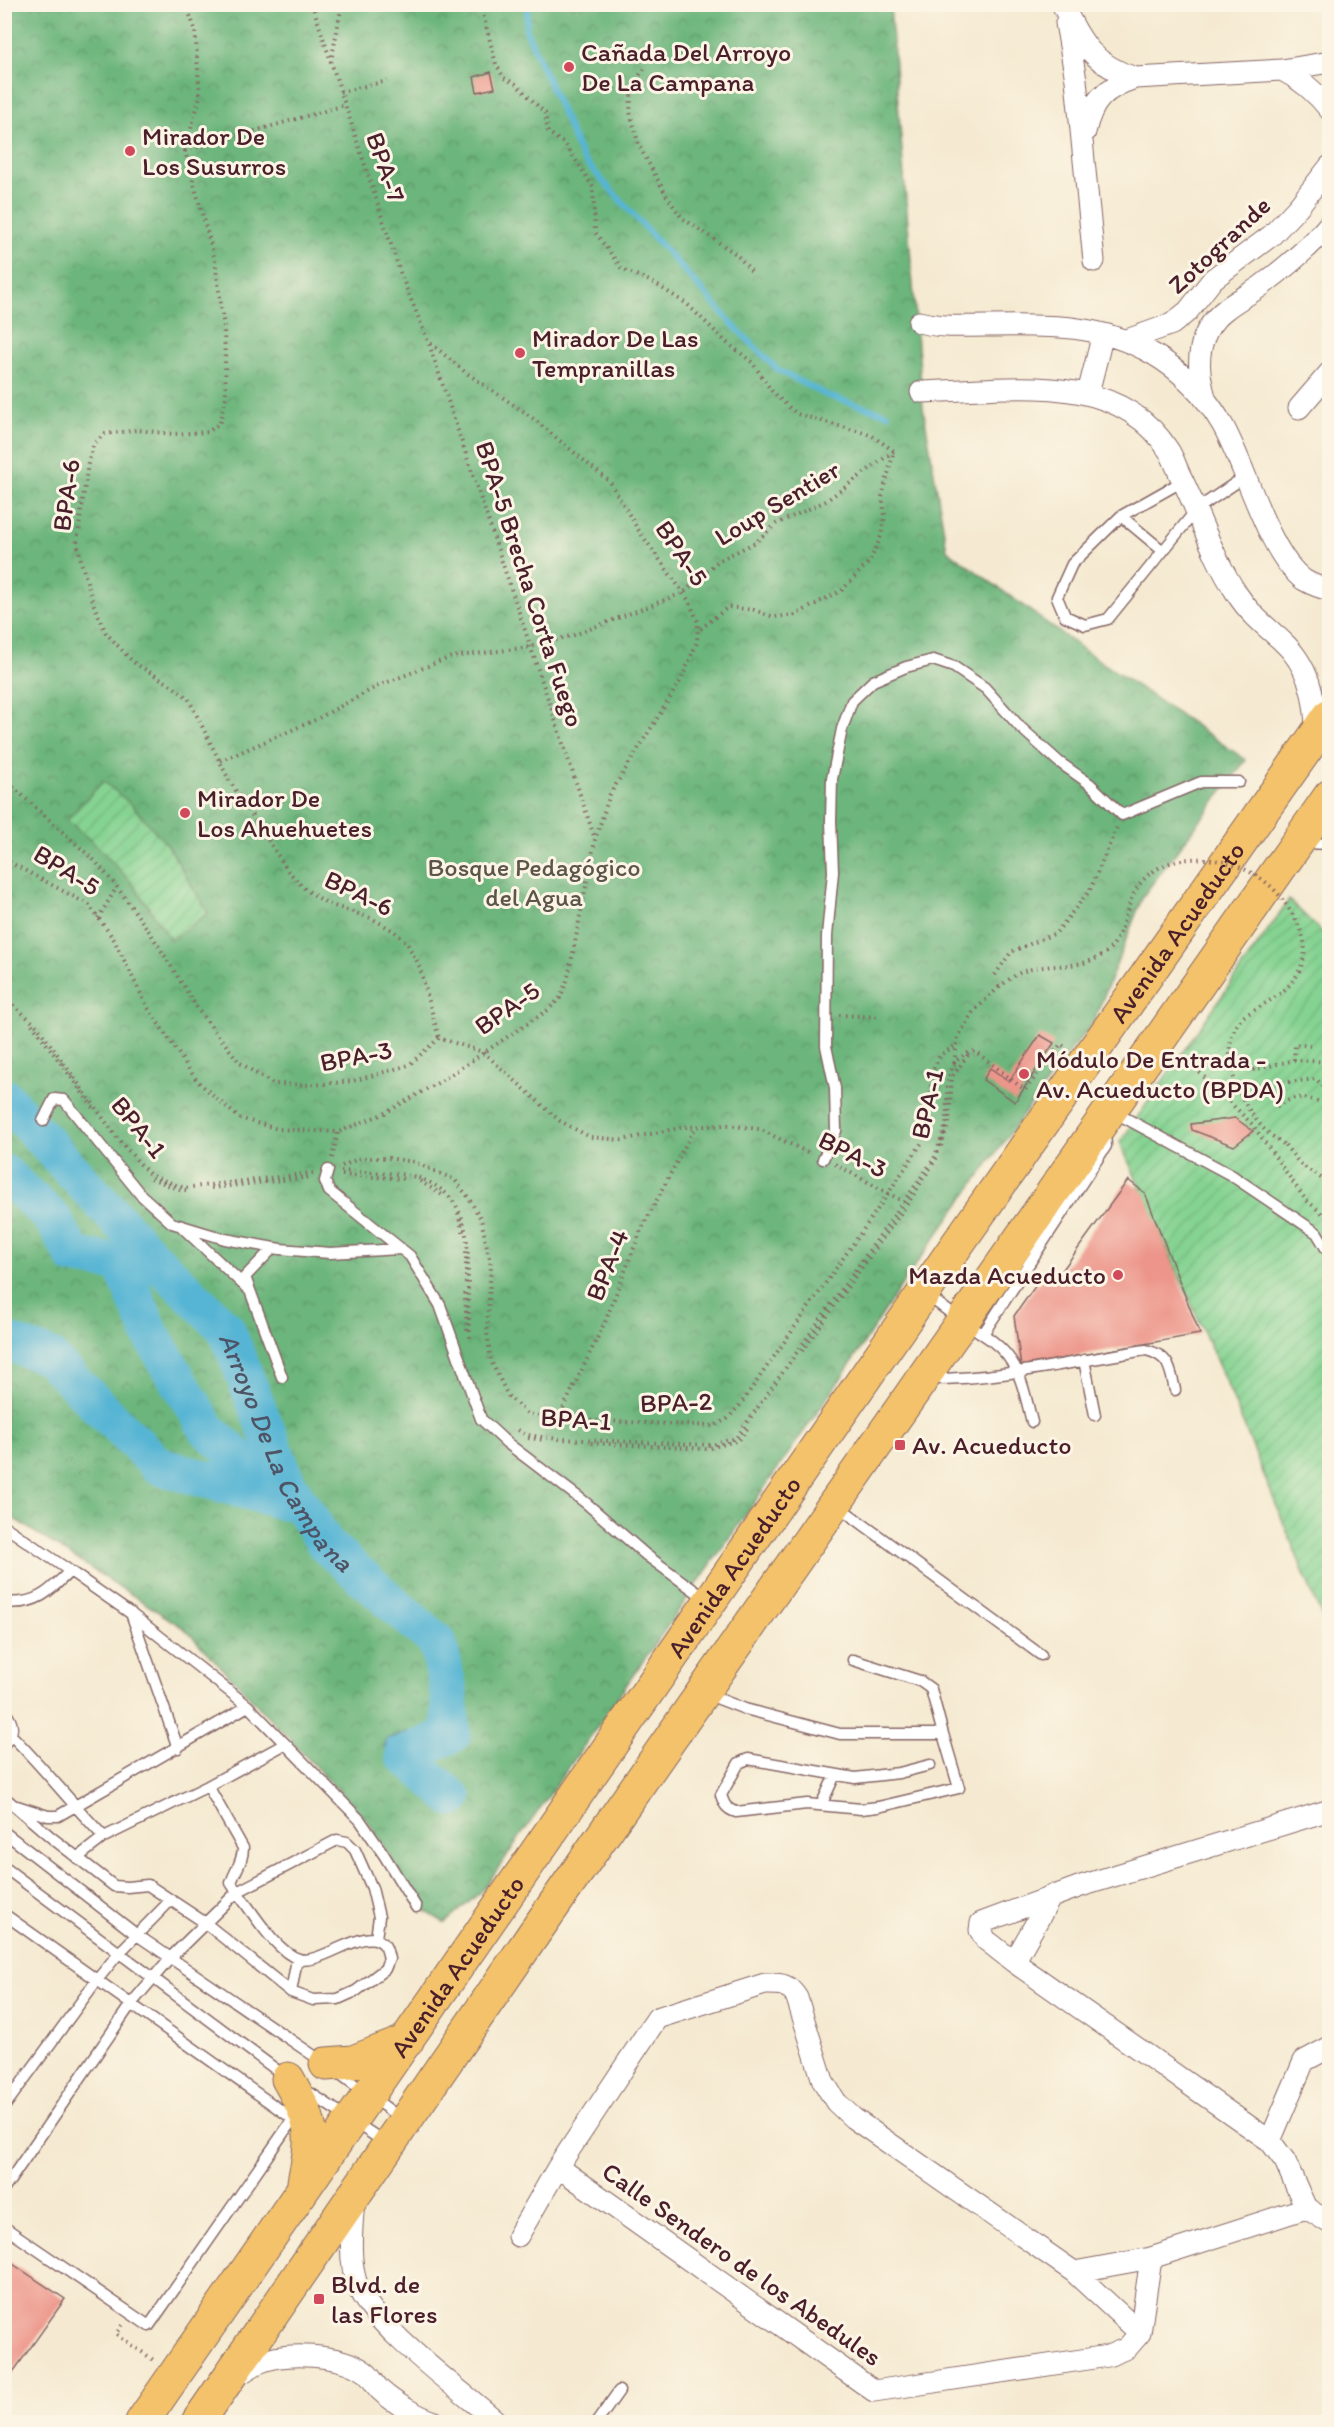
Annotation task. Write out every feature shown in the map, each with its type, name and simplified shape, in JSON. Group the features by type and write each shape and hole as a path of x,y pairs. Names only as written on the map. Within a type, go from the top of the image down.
{"main road":[{"name":"Avenida Acueducto","path":"142,2422 362,2108 954,1249 1323,724"},
{"name":"Avenida Acueducto","path":"198,2422 526,1945 923,1379 972,1328 992,1279 1329,796"},
{"path":"954,1249 992,1279"},
{"path":"326,2064 353,2062 407,2041"},
{"path":"288,2079 308,2114 312,2141 302,2193"}],"street":[{"path":"1064,6 1086,47 1101,62 1135,78"},
{"path":"1064,6 1076,80 1094,261"},
{"path":"1082,147 1093,106 1114,85 1135,78 1282,70 1329,62"},
{"path":"1282,70 1300,79 1316,92 1329,110"},
{"name":"Zotogrande","path":"1127,340 1172,324 1188,311 1213,279 1272,235 1298,207 1329,166"},
{"name":"Zotogrande","path":"1206,400 1198,368 1198,355 1203,337 1224,310 1261,286 1326,231"},
{"path":"1197,298 1218,317"},
{"path":"919,322 939,327 1060,325 1127,340 1177,369 1206,400 1223,425 1278,548 1290,566 1305,580 1329,590"},
{"path":"1088,393 1103,334"},
{"path":"1299,408 1329,372"},
{"path":"921,392 1060,389 1088,393 1124,407 1143,421 1169,451 1197,509 1214,555 1237,594 1250,613 1283,641 1299,660 1307,674 1323,724"},
{"path":"1329,1810 1052,1895 981,1923 980,1930 986,1940 1014,1962 1270,2140 1285,2161 1306,2208 1329,2223"},
{"path":"1014,1962 1052,1895"},
{"path":"518,2236 558,2167 657,2018 765,1984 780,1984 791,1988 797,1998 823,2080 836,2102 853,2118 1074,2272 1140,2333"},
{"path":"1270,2140 1304,2061 1329,2047"},
{"name":"Calle Sendero de los Abedules","path":"558,2167 874,2391 1108,2356 1127,2348 1140,2333"},
{"path":"354,2196 351,2244 353,2265 357,2285 365,2302 392,2331 497,2422"},
{"path":"1074,2272 1151,2258 1306,2208"},
{"path":"1140,2333 1151,2258"},
{"path":"226,2382 260,2362 291,2356 322,2356 385,2376 428,2406 442,2422"},
{"path":"367,2372 380,2390 420,2417 435,2422"}],"lane":[{"path":"1183,481 1121,516 1072,564 1057,597 1065,616 1085,625 1108,619 1197,509 1246,476"},
{"path":"1121,516 1163,551"},
{"path":"823,1159 836,1131 835,1088 826,1046 827,936 833,872 832,780 842,729 852,701 873,681 906,667 933,660 954,667 984,688 1020,727 1059,762 1090,784 1122,815 1201,782 1239,782"},
{"path":"1295,843 1329,844"},
{"path":"43,1121 54,1099 64,1100 140,1194 172,1223 225,1239 273,1248 330,1253 400,1249"},
{"path":"972,1328 1106,1146 1107,1115 1231,1175 1317,1233 1329,1255"},
{"path":"329,1172 325,1181 329,1191 410,1256 440,1305 481,1419 507,1443 586,1503 646,1555 711,1603"},
{"path":"181,1226 251,1292"},
{"path":"273,1248 245,1277 282,1377"},
{"path":"924,1293 997,1343 1019,1372 1032,1422"},
{"path":"923,1379 970,1379 1146,1350 1160,1354 1169,1365 1175,1390"},
{"path":"1084,1360 1095,1415"},
{"path":"835,1504 1041,1655"},
{"path":"4,1526 130,1612 248,1706 360,1820 416,1906"},
{"path":"4,1602 16,1604 47,1594 70,1571"},
{"path":"130,1612 178,1748"},
{"path":"853,1660 920,1680 931,1689 959,1788 861,1809 822,1803 736,1812 729,1810 724,1804 721,1794 739,1763 748,1759 855,1778 899,1773 930,1765"},
{"path":"703,1693 745,1709 840,1734 943,1734"},
{"path":"13,1805 48,1816 58,1816 248,1706"},
{"path":"4,1711 11,1719 13,1727 8,1740 37,1761 74,1806 104,1837"},
{"path":"77,1858 104,1837 208,1786 285,1744"},
{"path":"822,1803 836,1775"},
{"path":"4,1797 114,1886 148,1885 204,1922 291,1992 313,2000 338,1999 356,1991 385,1969 389,1959 384,1945 376,1938 364,1938 310,1961 297,1959 279,1945 231,1883 243,1858 243,1848 208,1786"},
{"path":"4,1832 137,1935 326,2064 362,2108 398,2134"},
{"path":"4,2189 131,2004 204,1922 237,1892 337,1840 347,1842 355,1850 372,1888 379,1917 376,1938"},
{"path":"4,1867 151,1979 288,2079 362,2108 398,2134"},
{"path":"4,2107 97,1980 118,1954 170,1901"},
{"path":"4,1914 293,2119 149,2326 4,2227"},
{"path":"291,1992 297,1959"},
{"path":"597,2422 619,2391"}],"path":[{"path":"4,27 11,15 10,4"},
{"path":"185,151 200,97 195,29 186,4"},
{"name":"BPA-7","path":"312,4 401,275 428,341"},
{"path":"330,62 342,4"},
{"path":"484,4 483,14 496,64 504,78 516,84 545,113 548,132 566,145 593,187 595,232 622,268 652,282 687,304 726,342 752,362 773,393 797,414 871,435 894,451 882,497 885,515 881,536 870,561 842,590 795,615 774,617 754,610 728,607 698,631"},
{"path":"644,69 632,86 630,112 639,146 682,218 736,254 754,274"},
{"path":"340,92 387,81"},
{"path":"185,151 345,105"},
{"name":"BPA-6","path":"185,151 214,260 224,328 226,397 220,423 208,432 174,434 137,430 105,434 94,443 88,463 77,542 94,605 106,633 133,662 188,698 229,780 288,871 305,889 328,904 371,918 394,931 407,943 419,965 439,1038"},
{"name":"BPA-5","path":"4,859 89,905 113,938 148,1008 198,1081 239,1118 278,1129 338,1132 385,1113 441,1081 548,1010 560,998 568,978 595,840 610,794 691,661 697,642 698,622 683,593 637,528 610,482 538,422 465,372 428,341"},
{"name":"BPA-5 Brecha Corta Fuego","path":"428,341 595,840"},
{"name":"Loup Sentier","path":"683,593 718,561 756,542 776,524 826,501 894,451"},
{"path":"220,761 315,720 378,686 451,657 530,647 574,635 683,593"},
{"name":"BPA-3","path":"4,779 95,861 151,934 199,1011 240,1063 273,1084 312,1085 354,1081 409,1065 439,1038 483,1052 560,1121 590,1137 622,1140 696,1126 728,1125 759,1129 823,1159 904,1202"},
{"path":"995,975 1011,952 1056,933 1090,890 1122,815"},
{"path":"954,1064 957,1037 973,1012 999,987 1022,972 1085,964 1107,953 1117,939 1138,885 1152,872 1177,861 1202,859 1230,863 1252,873 1275,889 1293,914 1304,937 1304,960 1294,979 1281,995 1242,1018 1233,1034 1229,1054 1233,1081 1263,1128 1285,1145 1300,1164 1329,1184"},
{"path":"98,918 117,887"},
{"path":"4,998 34,1026 146,1176 180,1190 256,1184 329,1172 417,1179 448,1198 459,1215 466,1249 469,1346"},
{"path":"826,1015 881,1017"},
{"name":"BPA-1","path":"510,1425 527,1435 559,1439 712,1445 736,1438 934,1159 946,1123 948,1079 954,1064 975,1051 1025,1090 1060,1044 1086,1062"},
{"path":"1294,1060 1295,1044 1310,1046"},
{"name":"BPA-2","path":"329,1172 360,1158 388,1158 414,1162 455,1180 481,1219 487,1240 491,1266 487,1332 491,1361 508,1396 528,1414 558,1419 714,1426 727,1419 740,1405 923,1141 932,1072 940,1055 957,1045"},
{"path":"516,1433 524,1438 707,1449 739,1440 936,1162 949,1122 952,1077 970,1052"},
{"path":"1253,1070 1294,1060 1327,1063 1325,1071 1329,1074"},
{"path":"1191,1064 1252,1124 1305,1199 1329,1220"},
{"path":"1261,1092 1279,1083 1316,1079 1329,1090"},
{"path":"1277,1107 1289,1098 1305,1097 1329,1106"},
{"name":"BPA-4","path":"558,1419 605,1322 641,1230 696,1126"},
{"path":"329,1172 338,1132"},
{"path":"130,2313 116,2334 138,2349"}],"green space":[{"name":"Bosque Pedagógico del Agua","path":"4,5 890,5 923,407 947,550 1081,648 1246,760 1143,896 1094,1021 1055,1071 904,1281 844,1374 483,1890 445,1923 422,1909 369,1823 185,1629 5,1513"},
{"path":"103,781 132,805 169,847 208,913 171,940 132,883 97,846 67,820"},
{"path":"1289,900 1329,939 1329,1635 1232,1396 1120,1142"}],"water":[{"path":"407,1732 421,1734 423,1739 417,1757 413,1761 403,1763 394,1759 384,1747 387,1739"}],"building":[{"path":"491,72 495,88 477,92 474,77"},
{"name":"Módulo De Entrada - Av. Acueducto (BPDA)","path":"1040,1035 1054,1043 1015,1102 983,1080 990,1068 1009,1081"},
{"path":"1235,1118 1253,1131 1234,1146 1192,1130 1191,1124"},
{"name":"Mazda Acueducto","path":"1128,1180 1145,1193 1200,1334 1021,1366 1014,1316 1046,1271 1056,1279"},
{"path":"4,2258 65,2299 4,2385"}],"waterway":[{"path":"528,4 526,30 582,158 737,329 778,370 828,396 888,414"},
{"name":"Arroyo De La Campana","path":"4,1097 146,1251 226,1329 288,1485 327,1546 438,1643 448,1689 452,1734 404,1755 453,1798"},
{"path":"4,1173 53,1219 74,1256 121,1263 150,1333 208,1430 251,1469 278,1500"},
{"path":"4,1341 48,1356 159,1466 283,1501"}],"place":[{"name":"Cañada Del Arroyo De La Campana","path":"569,67"},
{"name":"Mirador De Los Susurros","path":"130,151"},
{"name":"Mirador De Las Tempranillas","path":"520,353"},
{"name":"Mirador De Los Ahuehuetes","path":"185,813"},
{"name":"Módulo De Entrada - Av. Acueducto (BPDA)","path":"1024,1074"},
{"name":"Mazda Acueducto","path":"1118,1275"},
{"name":"Av. Acueducto","path":"900,1445"},
{"name":"Blvd. de las Flores","path":"319,2299"}]}
